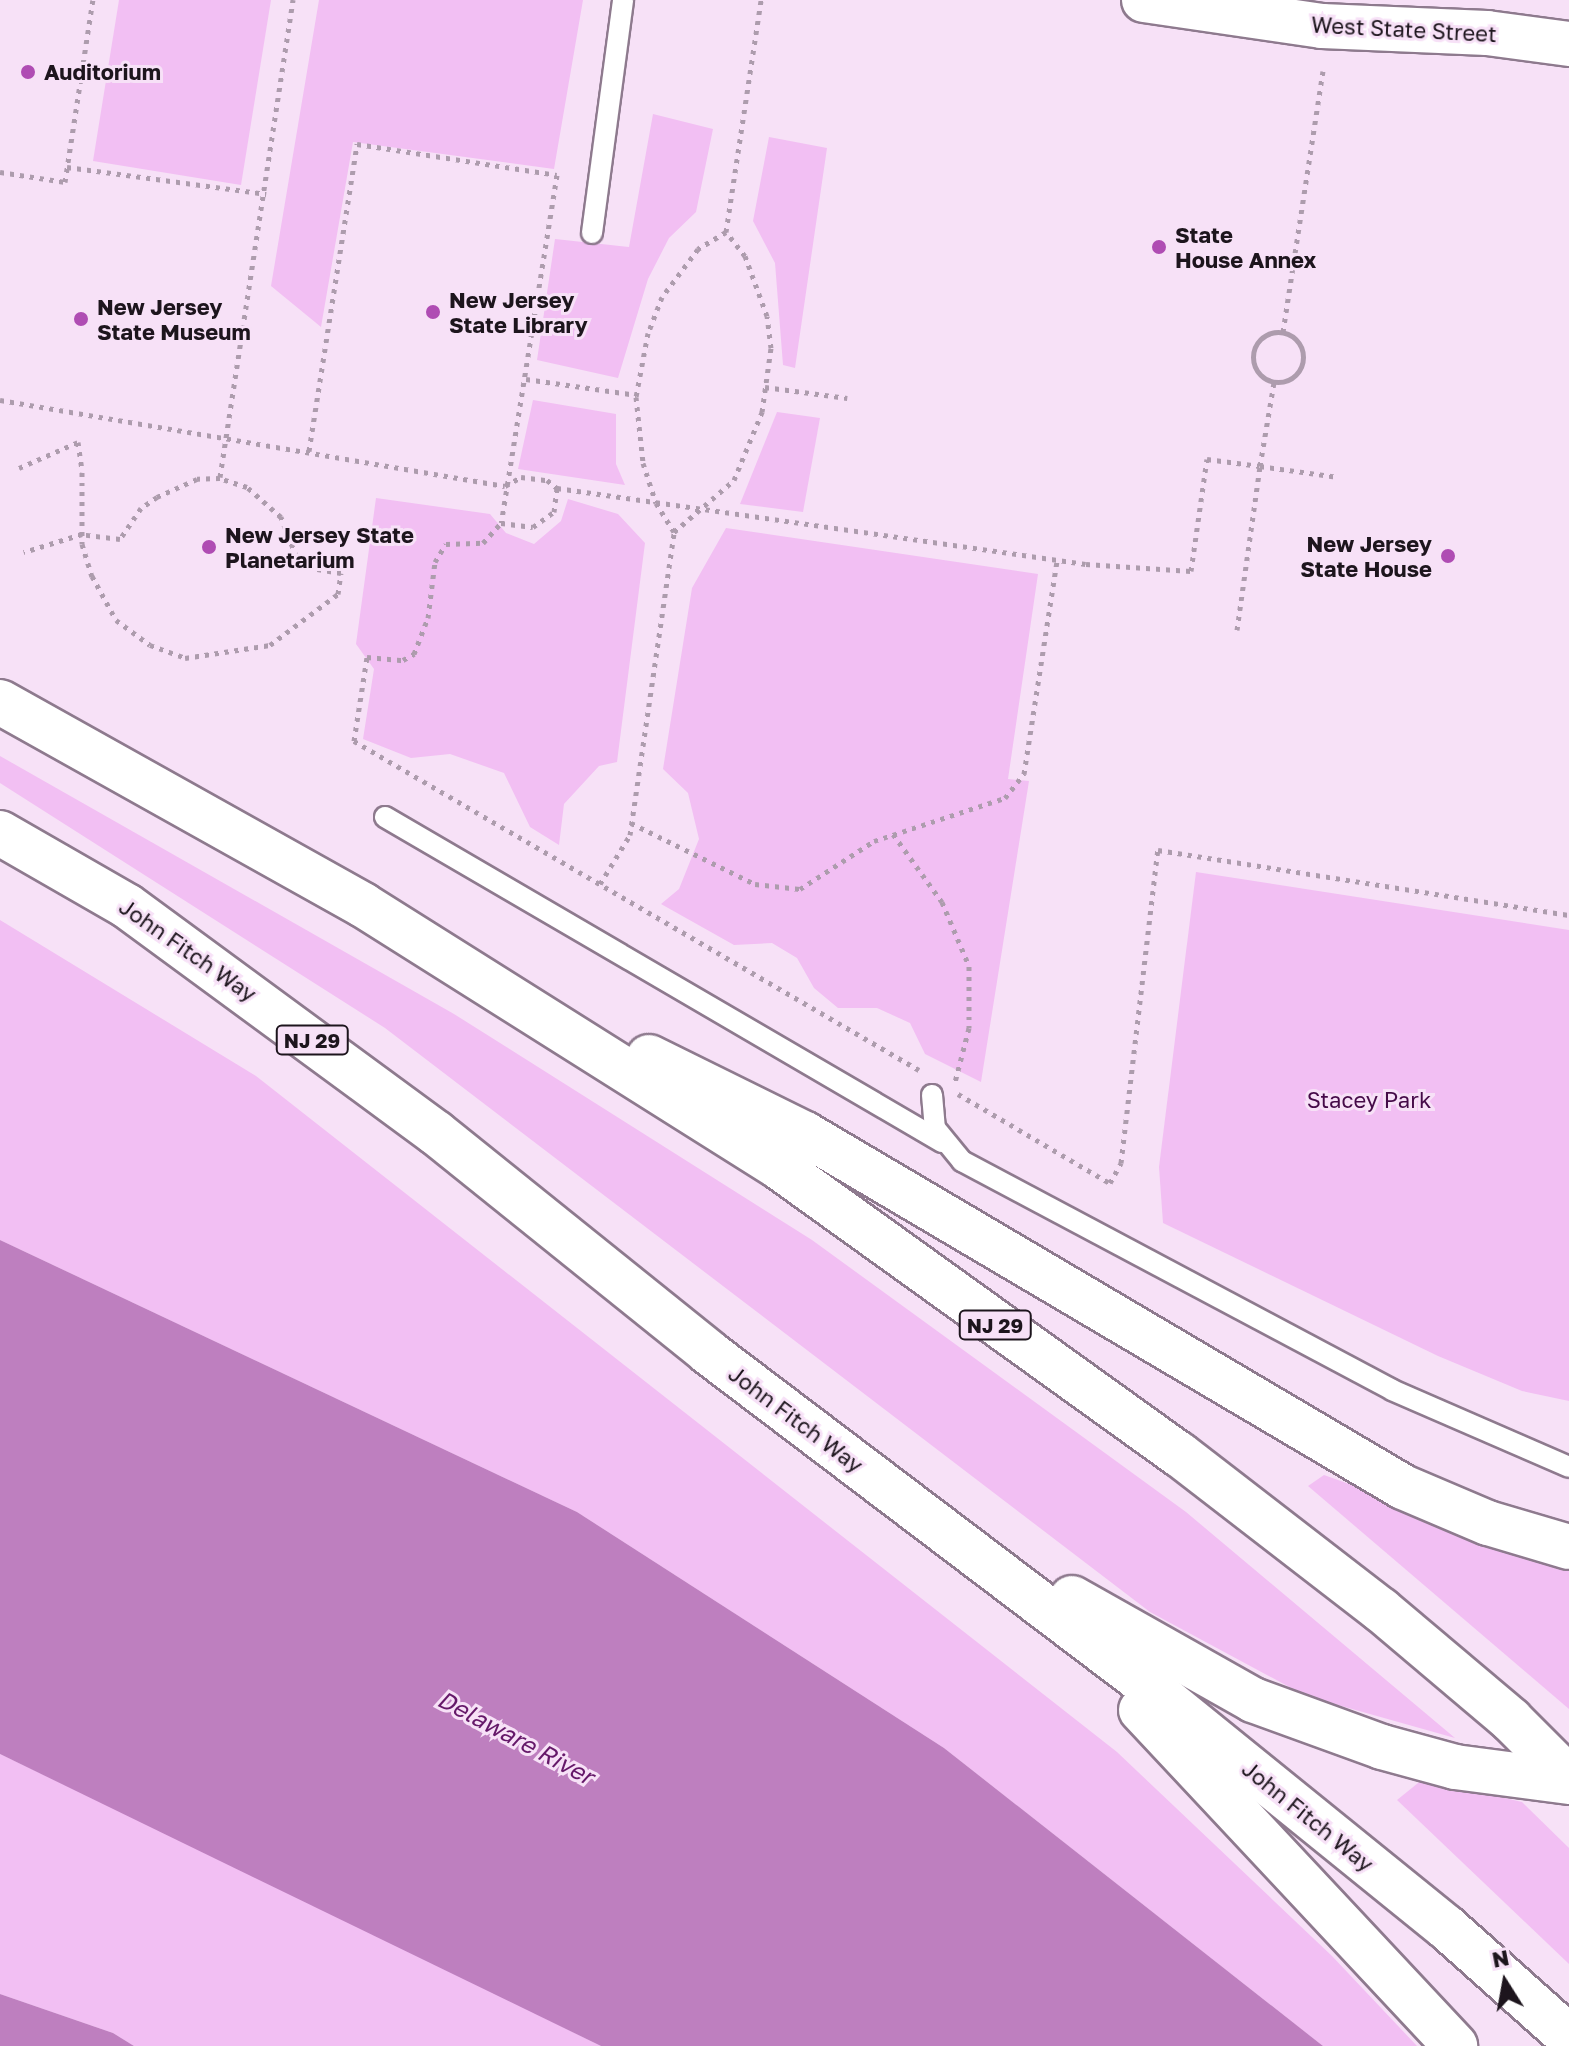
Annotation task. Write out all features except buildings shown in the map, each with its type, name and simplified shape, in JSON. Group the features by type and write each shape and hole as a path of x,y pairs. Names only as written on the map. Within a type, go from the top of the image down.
{"main road":[{"name":"West State Street","path":"1144,0 1322,26 1487,33 1569,44"},
{"name":"NJ 29","path":"0,702 156,786 456,962 779,1167 1179,1454 1511,1720 1569,1780"},
{"name":"John Fitch Way","path":"0,833 127,906 245,989 840,1452 1048,1608 1446,1927 1569,2037"},
{"path":"456,962 805,1134 1403,1487 1488,1523 1569,1547"},
{"path":"840,1452 1096,1613 1253,1700 1382,1747 1455,1767 1569,1780"},
{"path":"1048,1608 1455,2046"}],"lane":[{"path":"592,233 623,0"},
{"path":"385,817 945,1144 962,1161 1202,1292 1477,1431 1569,1467"},
{"path":"936,1089 930,1113 945,1144"}],"path":[{"path":"0,172 65,182 93,0"},
{"path":"220,478 266,194 293,0"},
{"path":"674,532 703,511 734,480 749,452 765,387 771,348 767,316 745,256 726,232 761,0"},
{"path":"1283,332 1323,71"},
{"path":"309,451 357,144 557,175 501,523 491,540 456,541 439,551 428,618 414,654 403,660 367,657 354,741 926,1074"},
{"path":"67,167 266,194"},
{"path":"600,884 630,835 674,532 656,503 636,428 637,395 648,333 662,297 698,249 726,232"},
{"path":"1283,332 1302,346 1303,363 1293,377 1274,382 1256,370 1253,353 1266,334 1283,332"},
{"path":"526,379 637,395"},
{"path":"1237,630 1274,382"},
{"path":"765,387 847,398"},
{"path":"0,400 228,436 505,486 521,477 547,480 557,488 703,511 1057,560 1191,571 1207,459 1338,477"},
{"path":"19,468 78,442 82,534 92,576 116,620 150,645 185,658 270,645 338,594 341,573 300,566 281,517 247,487 220,478 197,479 157,497 141,508 120,539 82,534 24,552"},
{"path":"501,523 533,527 554,512 557,488"},
{"path":"631,823 726,873 779,890 815,882 874,841 1005,798 1024,774 1057,560"},
{"path":"893,834 942,902 969,966 969,1028 953,1090"},
{"path":"936,1089 953,1090 1110,1183 1121,1163 1158,850 1569,915"}],"green space":[{"path":"119,0 271,0 241,185 93,161"},
{"path":"319,0 583,0 554,169 353,142 321,327 271,286"},
{"path":"653,114 713,129 696,212 669,238 648,279 618,378 537,360 555,239 629,247"},
{"path":"769,137 827,148 795,368 783,365 775,263 753,221"},
{"path":"533,400 616,414 616,464 625,485 518,469"},
{"path":"777,412 820,418 803,512 740,504"},
{"path":"376,498 490,514 506,533 534,544 561,521 568,499 618,514 645,543 617,762 599,766 564,804 559,845 530,827 504,773 450,754 411,758 363,739 374,669 356,644"},
{"path":"726,528 1038,574 1008,779 1029,781 981,1082 925,1054 910,1023 877,1008 838,1008 814,988 797,958 772,943 734,945 661,904 679,889 699,839 688,793 663,769 692,588"},
{"path":"0,756 454,1014 812,1240 1186,1512 1455,1738 1306,1696 1150,1612 385,1028 0,783"},
{"name":"Stacey Park","path":"1196,872 1569,930 1569,1401 1522,1391 1438,1356 1163,1223 1159,1167"},
{"path":"0,920 256,1076 1117,1752 1332,1956 1417,2046 1323,2046 944,1748 577,1512 0,1240"},
{"path":"1324,1475 1569,1563 1569,1709 1308,1486"},
{"path":"0,1754 367,1929 601,2046 134,2046 113,2033 0,1994"},
{"path":"1423,1779 1522,1802 1569,1848 1569,1964 1397,1800"}],"water":[{"name":"Delaware River","path":"0,1240 577,1512 944,1748 1323,2046 601,2046 0,1754"},
{"path":"0,1994 113,2033 134,2046 0,2046"}],"place":[{"name":"Auditorium","path":"28,72"},
{"name":"State House Annex","path":"1159,247"},
{"name":"New Jersey State Library","path":"433,312"},
{"name":"New Jersey State Museum","path":"81,319"},
{"name":"New Jersey State Planetarium","path":"209,547"},
{"name":"New Jersey State House","path":"1448,556"}]}
